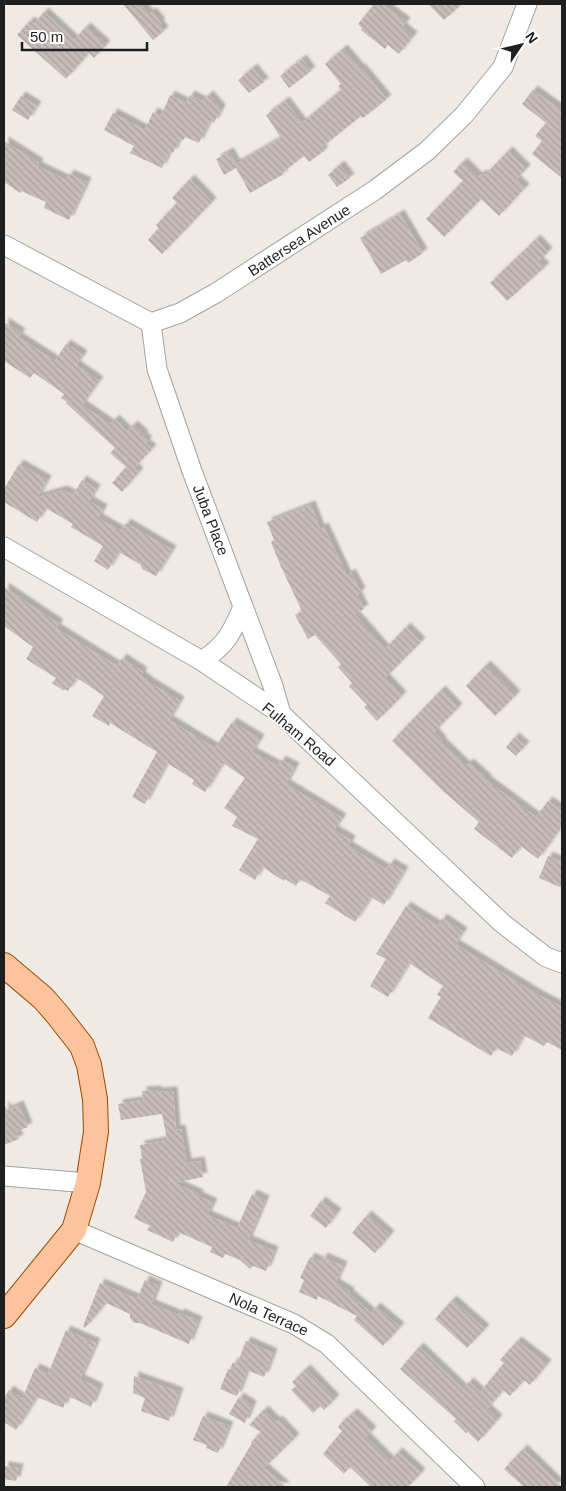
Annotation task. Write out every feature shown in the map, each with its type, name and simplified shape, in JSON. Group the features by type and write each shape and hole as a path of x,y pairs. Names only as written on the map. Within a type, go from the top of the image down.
{"main road":[{"path":"4,965 43,998 82,1046 89,1065 95,1099 96,1132 88,1184 74,1230 4,1316"}],"street":[{"name":"Battersea Avenue","path":"150,323 180,313 216,293 376,190 427,151 464,115 503,67 527,4"},
{"path":"4,245 150,323"},
{"name":"Juba Place","path":"150,323 157,369 192,470 273,686 281,714"},
{"name":"Fulham Road","path":"4,547 202,661 281,714 502,924 546,957 562,963"},
{"path":"202,661 224,644 232,633 244,607"},
{"path":"4,1176 88,1184"},
{"name":"Nola Terrace","path":"74,1230 294,1324 313,1334 339,1355 475,1487"}],"building":[{"path":"123,4 140,4 149,14 152,12 161,23 159,24 164,31 153,40"},
{"path":"374,4 382,4 406,22 402,27 413,36 399,54 388,45 385,49 361,30 362,28 358,24"},
{"path":"428,4 462,4 444,20"},
{"path":"44,12 74,40 86,27 106,45 94,58 89,53 66,79 17,35 30,21 34,24"},
{"path":"343,49 387,99 363,118 361,116 321,148 324,151 309,162 304,156 283,172 284,174 250,193 236,168 224,175 216,159 229,152 236,164 281,138 266,115 285,101 302,123 341,90 338,86 341,84 325,64"},
{"path":"302,59 311,71 289,88 280,76"},
{"path":"253,68 264,82 249,93 238,80"},
{"path":"533,90 562,111 562,178 532,154 542,141 535,136 546,123 522,104"},
{"path":"170,95 186,103 190,95 202,101 209,95 221,109 214,123 210,120 199,143 185,137 184,140 180,138 173,153 169,152 162,168 130,153 134,146 104,130 113,113 145,130 153,112 161,116"},
{"path":"21,96 37,106 28,120 12,110"},
{"path":"4,141 39,163 37,166 66,180 69,174 87,182 69,220 44,208 46,202 21,191 20,193 4,182"},
{"path":"508,151 526,169 516,180 525,188 499,216 481,199 444,237 426,219 463,181 453,172 463,162 478,177 486,174"},
{"path":"340,165 350,178 337,187 328,175"},
{"path":"190,179 212,202 162,254 148,240 159,228 156,225 177,203 172,198"},
{"path":"400,214 423,253 408,263 406,260 381,274 360,238"},
{"path":"536,239 548,252 539,261 545,267 507,301 490,283"},
{"path":"4,322 21,333 18,337 55,361 66,344 83,355 76,365 99,381 82,405 110,424 115,419 127,431 133,425 144,435 143,437 148,441 145,443 152,449 134,468 139,472 122,492 112,483 126,467 110,453 115,448 61,398 64,394 34,373 30,378 4,361"},
{"path":"19,464 47,480 38,497 63,490 73,495 82,480 96,489 89,501 103,509 98,518 121,531 126,523 172,550 156,576 142,569 141,565 119,552 108,570 94,561 103,546 71,527 73,524 46,508 37,522 4,502 4,489"},
{"path":"311,505 320,529 324,527 347,576 351,573 361,592 357,595 364,609 354,614 385,649 406,627 421,642 385,678 402,696 377,721 364,707 367,705 349,686 352,683 338,667 341,664 315,635 308,639 295,615 302,611 271,542 274,540 267,522"},
{"path":"4,587 59,624 56,628 117,666 122,658 143,672 141,676 147,681 180,701 169,720 215,748 232,722 260,739 252,752 278,766 281,760 295,767 286,784 342,818 334,830 351,840 348,846 386,869 390,863 404,871 384,905 371,897 355,922 325,903 330,896 300,879 296,886 262,867 255,880 239,870 258,839 232,826 237,817 224,808 245,778 223,763 205,792 192,784 194,780 167,763 145,804 132,797 157,752 110,723 109,726 92,716 104,696 77,678 68,691 65,689 64,691 52,683 56,678 26,659 33,647 4,626"},
{"path":"486,665 516,695 495,716 466,686"},
{"path":"441,690 458,708 434,732 441,742 466,766 469,763 486,780 536,817 548,801 562,811 562,826 538,859 521,846 512,858 474,829 479,822 444,792 392,741"},
{"path":"515,737 525,746 516,756 506,747"},
{"path":"548,856 562,862 562,888 539,878"},
{"path":"406,906 438,926 442,918 463,932 455,944 540,996 562,1007 562,1050 547,1042 544,1046 523,1035 512,1056 496,1048 491,1056 428,1018 441,997 437,995 443,986 409,963 388,997 370,986 386,959 376,954"},
{"path":"157,1090 157,1092 173,1091 176,1130 181,1129 187,1163 200,1161 203,1177 174,1183 199,1194 198,1196 213,1203 207,1215 237,1228 252,1194 265,1200 248,1240 274,1251 266,1271 253,1266 250,1269 240,1260 225,1254 223,1258 210,1252 212,1247 178,1232 173,1242 147,1230 150,1226 134,1218 146,1192 140,1159 142,1158 140,1145 167,1140 162,1114 121,1120 118,1104 143,1100 142,1091"},
{"path":"4,1104 7,1110 19,1105 28,1127 16,1132 19,1139 4,1145"},
{"path":"321,1201 337,1213 326,1228 310,1216"},
{"path":"367,1215 390,1235 375,1253 352,1233"},
{"path":"310,1257 321,1262 323,1257 343,1266 335,1283 350,1292 349,1294 371,1313 376,1307 400,1327 383,1346 354,1320 357,1316 318,1296 317,1300 299,1292 304,1280 300,1278"},
{"path":"145,1280 158,1286 151,1304 198,1321 189,1344 140,1323 134,1323 130,1318 130,1314 106,1303 85,1328 83,1326 100,1283 137,1299"},
{"path":"452,1300 485,1329 467,1348 435,1319"},
{"path":"66,1330 96,1343 80,1379 99,1388 91,1407 68,1396 63,1408 37,1397 16,1430 4,1422 4,1398 9,1390 22,1399 35,1368 48,1374"},
{"path":"246,1341 273,1353 264,1377 247,1370 237,1396 220,1389 228,1369 230,1370 233,1362 237,1364"},
{"path":"517,1341 547,1364 530,1385 524,1380 510,1396 503,1390 487,1409 498,1419 478,1442 454,1421 456,1419 400,1369 419,1347 463,1389 469,1382 480,1392 504,1363 500,1360"},
{"path":"306,1369 335,1399 324,1410 320,1406 313,1413 291,1390 296,1386 292,1382"},
{"path":"134,1376 179,1392 169,1421 141,1411 145,1398 133,1393"},
{"path":"239,1397 252,1405 245,1423 229,1414"},
{"path":"264,1410 276,1422 278,1420 295,1438 264,1468 286,1487 226,1487 251,1442 261,1432 249,1425"},
{"path":"353,1413 372,1431 366,1437 390,1461 398,1452 421,1473 408,1487 371,1487 350,1467 344,1474 323,1454 342,1431 338,1427 340,1424"},
{"path":"203,1416 229,1426 218,1453 206,1448 207,1445 193,1440"},
{"path":"523,1449 562,1487 524,1487 504,1469"},
{"path":"4,1466 19,1468 16,1481 4,1479"}]}
